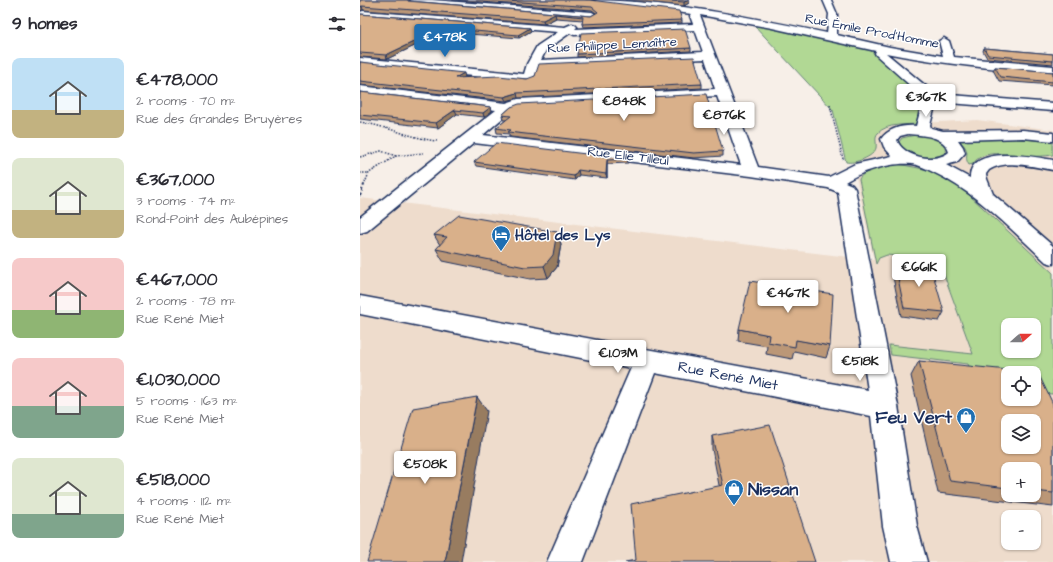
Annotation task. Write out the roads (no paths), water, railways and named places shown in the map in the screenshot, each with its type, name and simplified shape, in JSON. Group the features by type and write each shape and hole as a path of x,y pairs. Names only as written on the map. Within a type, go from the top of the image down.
{"street":[{"name":"Rue Émile Prod'Homme","path":"591,0 695,11 832,37 882,49 950,61 1053,70"},
{"path":"827,0 832,14 832,37"},
{"path":"412,2 592,15"},
{"path":"533,64 541,48 573,30 592,15 616,2"},
{"path":"706,4 695,11 697,13 695,16 751,170"},
{"path":"361,14 391,7 573,30"},
{"path":"361,14 573,30 700,27"},
{"path":"944,41 950,61"},
{"path":"882,49 880,53 928,95 939,98 1053,107"},
{"name":"Rue Philippe Lemaître","path":"513,105 528,78 533,64 568,58 710,55"},
{"path":"360,61 528,78"},
{"path":"360,90 513,105 723,92"},
{"path":"924,131 924,124 930,99 939,98"},
{"path":"360,227 513,105"},
{"path":"984,194 956,155 957,150 955,146 940,136 924,131 908,130 895,133 889,139 890,145 901,155 958,178 984,194 1053,257"},
{"path":"940,136 1023,134 1053,138"},
{"name":"Rue Elie Tilleul","path":"464,143 839,178"},
{"path":"875,162 890,145"},
{"path":"909,562 900,526 884,406 846,188 839,178 875,162 947,161 956,155"},
{"path":"984,194 978,174 988,163 1007,160 1053,165"},
{"name":"Rue René Miet","path":"360,305 884,406"},
{"path":"565,562 647,361"}],"place":[{"name":"Hôtel des Lys","path":"501,252"},
{"name":"Feu Vert","path":"966,434"},
{"name":"Nissan","path":"734,506"}]}
